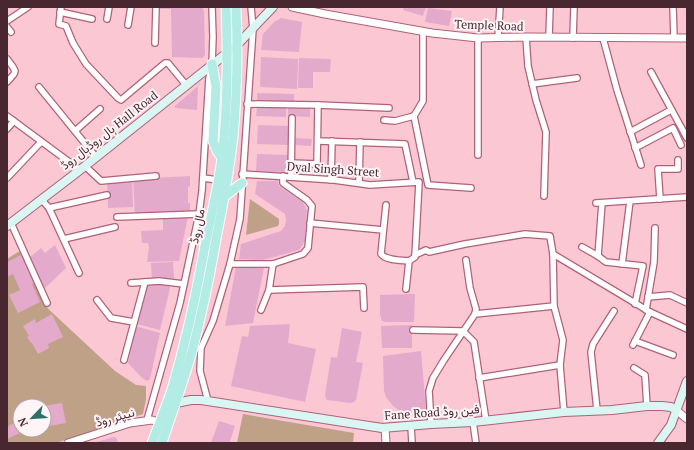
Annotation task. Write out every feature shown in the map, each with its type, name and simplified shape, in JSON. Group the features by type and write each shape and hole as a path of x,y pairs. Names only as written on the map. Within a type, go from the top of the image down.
{"main road":[{"name":"مال روڈ","path":"172,402 172,388 196,297 222,158 227,70 226,7"},
{"name":"مال روڈ","path":"152,443 164,424 172,402 197,348 224,197 233,137 237,72 236,7"},
{"name":"ہال روڈہال روڈ Hall Road","path":"9,224 237,45 273,7"},
{"path":"212,64 216,87 213,141 222,158"},
{"path":"224,197 242,183"},
{"path":"658,443 671,424 686,386"},
{"name":"Fane Road فین روڈ","path":"172,402 191,400 208,401 385,428 486,421 564,412 612,410 647,406 671,407 676,410"},
{"name":"مال روڈ","path":"162,443 164,424"}],"street":[{"path":"7,21 28,7"},
{"path":"107,19 109,7"},
{"path":"128,25 131,7"},
{"path":"155,42 156,7"},
{"path":"147,420 172,332 199,214 203,178 209,78 212,64 212,7"},
{"path":"208,401 200,371 197,348 213,321 230,264 240,219 253,29 251,7"},
{"name":"Temple Road","path":"292,7 423,32 478,38 687,38"},
{"path":"498,38 500,7"},
{"path":"549,37 550,7"},
{"path":"574,7 574,38"},
{"path":"673,7 674,38"},
{"path":"92,19 61,10 59,24 66,26 86,64 118,98 121,100 168,62 186,85"},
{"path":"423,32 423,101 414,116 428,185 471,188"},
{"path":"526,37 528,66 536,100 546,132 544,196"},
{"path":"478,38 478,155"},
{"path":"603,38 641,165"},
{"path":"7,59 14,67 15,71 7,82"},
{"path":"650,72 687,138"},
{"path":"532,84 577,78"},
{"path":"39,87 96,157"},
{"path":"247,104 389,108"},
{"path":"291,163 317,164 318,105"},
{"path":"75,130 100,109"},
{"path":"630,132 672,110"},
{"path":"7,116 42,142 101,181 156,176"},
{"path":"384,120 395,121 414,116"},
{"path":"291,177 292,118"},
{"path":"7,129 14,121"},
{"path":"635,148 673,128 681,145"},
{"path":"318,140 405,144 413,182 420,182 415,256"},
{"path":"331,180 332,141"},
{"path":"7,178 42,142"},
{"path":"359,183 360,142"},
{"path":"660,199 658,169 678,169 678,160"},
{"name":"Dyal Singh Street","path":"242,174 331,180 370,185 413,182"},
{"path":"230,264 273,264 304,254 308,248 312,206 307,200 283,183 283,176"},
{"path":"203,178 218,180"},
{"path":"50,208 107,195"},
{"path":"598,256 599,203 687,197"},
{"path":"41,199 50,208 79,273"},
{"path":"622,264 630,201"},
{"path":"386,205 382,254 384,257 409,261"},
{"path":"117,218 199,214"},
{"path":"310,223 383,230"},
{"path":"9,224 47,303"},
{"path":"64,239 116,228"},
{"path":"655,228 654,262 648,297 648,311 634,343 673,355"},
{"path":"406,289 409,261 426,250 429,252 525,234 550,236 553,254 554,306 562,340 560,366 564,412"},
{"path":"582,247 606,262 643,266 636,304"},
{"path":"553,254 648,311 687,329"},
{"path":"431,424 430,385 444,360 475,314 476,309 470,288 466,260"},
{"path":"261,310 268,290 273,264"},
{"path":"130,283 159,281 184,284"},
{"path":"124,360 144,282"},
{"path":"268,290 364,287 364,308"},
{"path":"648,297 670,295 687,303"},
{"path":"97,300 111,318 134,322"},
{"path":"475,314 554,306"},
{"path":"597,410 591,352 593,344 614,311"},
{"path":"413,330 463,331 474,342 486,421"},
{"path":"479,378 560,366"},
{"path":"634,368 645,375 647,406"},
{"path":"676,410 687,420"},
{"name":"نیپئر روڈ","path":"68,443 130,423 156,420 164,424"},
{"path":"473,422 476,443"},
{"path":"411,426 412,443"},
{"path":"385,428 386,443"}],"shaded area":[{"path":"250,199 279,219 278,226 246,235"},
{"path":"20,252 44,305 115,371 136,385 146,386 146,399 143,414 56,443 7,443 7,259"},
{"path":"243,414 354,433 353,443 237,443"}],"building":[{"path":"158,7 203,7 204,57 172,57 171,9 158,9"},
{"path":"404,7 426,7 423,16 403,10"},
{"path":"428,8 452,11 449,26 425,22"},
{"path":"281,18 302,22 299,52 261,50 263,34 274,22"},
{"path":"261,57 298,59 297,89 260,87"},
{"path":"299,58 331,59 330,72 313,72 313,88 298,88"},
{"path":"198,86 197,110 175,108 175,106"},
{"path":"257,93 294,94 294,103 257,101"},
{"path":"257,107 286,108 286,117 256,116"},
{"path":"288,107 310,108 310,117 288,116"},
{"path":"258,125 288,126 288,145 257,144"},
{"path":"294,138 312,139 311,146 293,145"},
{"path":"257,154 289,155 288,173 256,171"},
{"path":"190,176 190,187 188,186 188,203 190,203 190,212 135,214 133,179"},
{"path":"132,179 133,207 108,208 107,181"},
{"path":"257,181 278,181 279,186 303,202 307,211 305,241 299,250 263,260 239,259 241,244 281,231 285,226 285,214 255,194"},
{"path":"188,216 179,261 147,262 149,248 148,243 142,243 141,231 163,230 163,217"},
{"path":"55,245 66,268 45,288 38,281 28,259 41,248 45,253"},
{"path":"21,255 34,283 32,284 40,302 18,313 9,295 20,290 13,274 7,277 7,262"},
{"path":"173,262 174,278 152,280 151,263"},
{"path":"236,267 264,268 253,323 225,326"},
{"path":"146,284 168,284 170,288 160,330 137,324"},
{"path":"415,294 414,322 382,321 380,315 380,295"},
{"path":"52,314 63,337 48,344 49,348 38,354 27,337 29,336 23,326 35,319 36,323"},
{"path":"290,324 288,343 316,349 305,402 231,386 242,336 248,337 250,326"},
{"path":"412,325 412,348 382,348 381,326"},
{"path":"135,326 160,333 150,379 147,381 142,378 128,363"},
{"path":"342,328 362,332 356,362 363,363 356,400 350,403 328,400 326,399 325,395 331,357 337,358"},
{"path":"421,351 426,410 407,412 399,410 393,406 386,397 384,391 383,356"},
{"path":"62,403 66,423 52,426 52,405"},
{"path":"219,421 235,426 230,443 211,443"},
{"path":"12,424 12,437 7,439 7,427"},
{"path":"113,437 117,439 118,443 94,443"}]}
